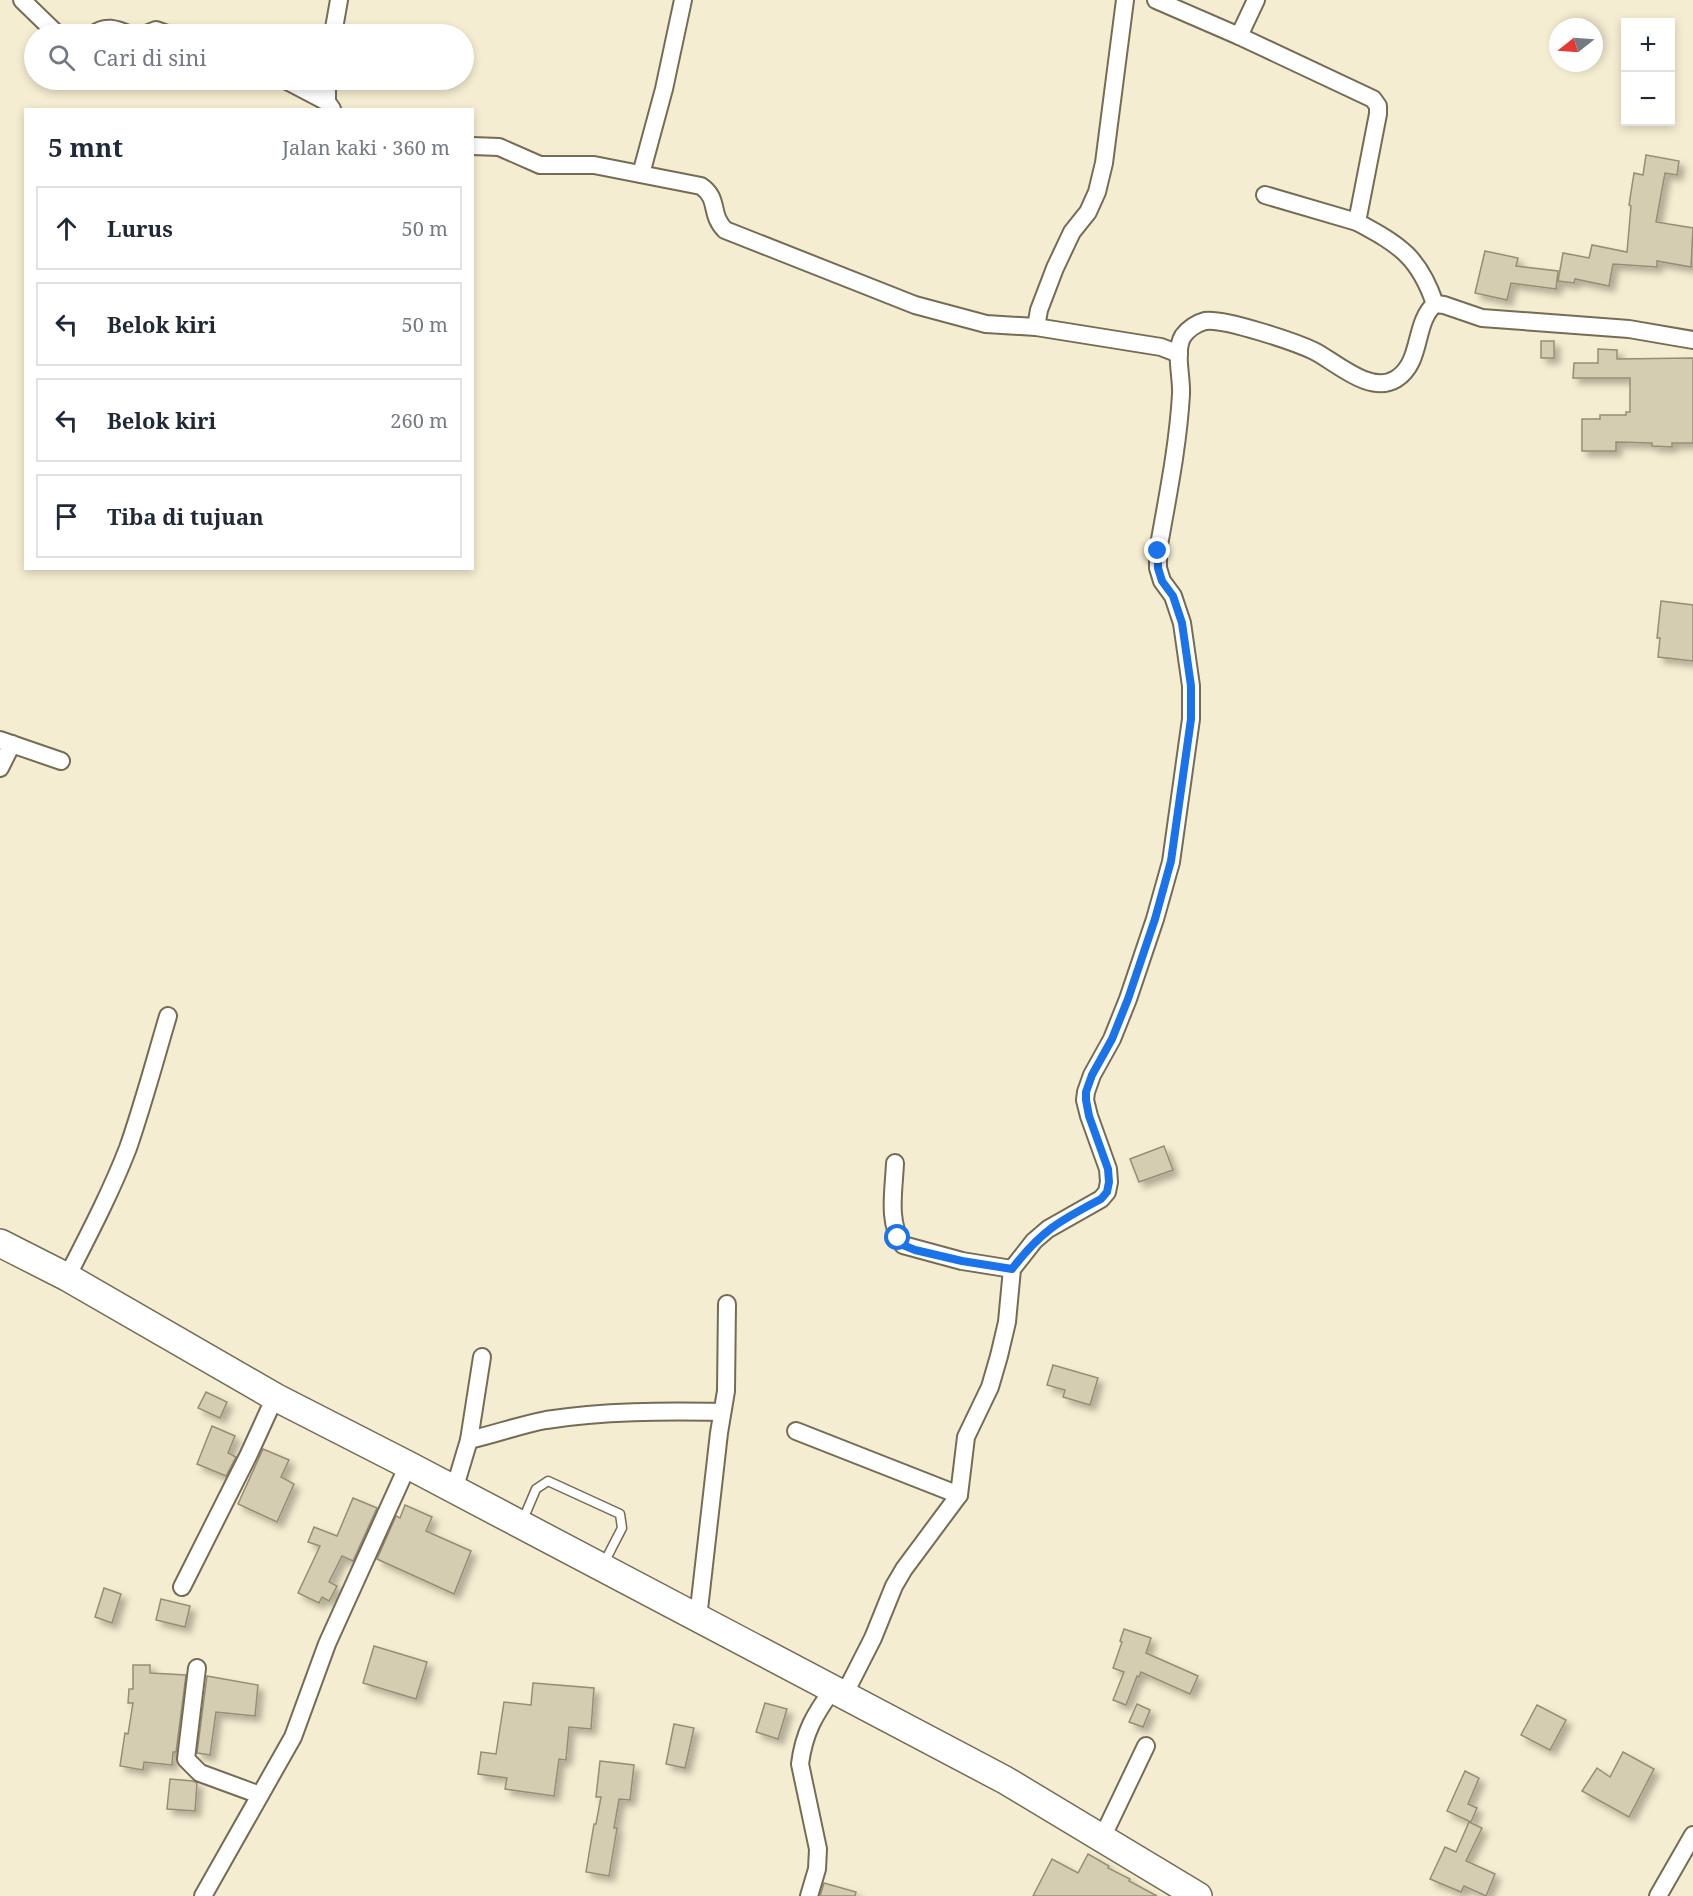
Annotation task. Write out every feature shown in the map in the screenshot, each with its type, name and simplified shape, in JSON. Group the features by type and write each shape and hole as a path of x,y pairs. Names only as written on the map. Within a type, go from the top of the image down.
{"highway":[{"path":"0,1243 68,1277 275,1397 1005,1780 1198,1896"}],"street":[{"path":"22,0 47,24"},
{"path":"335,24 339,0"},
{"path":"641,174 664,89 683,0"},
{"path":"1036,327 1039,310 1055,268 1072,232 1088,212 1097,192 1104,164 1125,0"},
{"path":"1156,0 1367,96 1378,106 1357,222"},
{"path":"1239,36 1256,0"},
{"path":"302,90 330,106"},
{"path":"328,90 330,106"},
{"path":"474,146 499,147 540,165 594,165 701,186 709,192 713,200 714,215 725,230 915,305 986,324 1036,327 1161,347 1179,354"},
{"path":"1265,195 1357,222 1398,246 1411,258 1426,280 1435,304"},
{"path":"1435,304 1482,318 1629,329 1693,340"},
{"path":"808,1896 817,1869 818,1849 801,1764 806,1732 819,1709 839,1692 873,1638 894,1586 904,1569 959,1495 966,1437 990,1387 1007,1322 1012,1269 1034,1241 1048,1229 1101,1199 1107,1192 1108,1169 1089,1116 1086,1092 1092,1075 1112,1039 1128,999 1155,919 1171,861 1191,719 1191,686 1182,623 1173,596 1162,581 1158,568 1158,551 1176,447 1181,386 1180,343 1193,326 1204,321 1218,321 1290,341 1316,352 1359,378 1380,383 1395,380 1406,370 1414,356 1429,310 1435,304"},
{"path":"0,768 6,742 61,761"},
{"path":"68,1277 108,1195 127,1149 168,1016"},
{"path":"895,1163 894,1223 898,1238 903,1245 962,1261 1012,1269"},
{"path":"698,1618 726,1391 727,1304"},
{"path":"454,1490 470,1440 482,1357"},
{"path":"182,1587 275,1397"},
{"path":"470,1440 543,1421 587,1415 666,1411 722,1412"},
{"path":"796,1431 959,1495"},
{"path":"203,1896 293,1737 327,1644 408,1465"},
{"path":"197,1668 186,1759 200,1773 260,1796"},
{"path":"1102,1838 1146,1746"},
{"path":"1658,1896 1687,1860 1693,1835"}],"lane":[{"path":"521,1525 537,1489 548,1481 620,1514 622,1528 602,1568"}],"building":[{"path":"1646,155 1679,161 1677,175 1665,173 1656,222 1693,228 1691,267 1657,261 1657,267 1613,264 1609,286 1575,279 1574,283 1558,281 1563,253 1589,258 1592,245 1627,252 1631,206 1629,205 1634,173 1643,175"},
{"path":"1485,251 1518,258 1516,266 1558,271 1556,289 1511,283 1507,300 1475,293"},
{"path":"1541,341 1554,341 1554,358 1541,358"},
{"path":"1598,349 1617,350 1617,359 1693,358 1693,443 1672,443 1672,447 1652,446 1652,443 1616,442 1616,451 1582,451 1582,419 1600,419 1600,415 1626,415 1626,412 1630,412 1630,378 1573,378 1574,363 1598,363"},
{"path":"1661,601 1693,605 1693,661 1658,657 1660,638 1657,638"},
{"path":"1164,1146 1173,1170 1139,1182 1130,1159"},
{"path":"1053,1365 1098,1378 1090,1405 1063,1397 1065,1390 1047,1385"},
{"path":"206,1392 227,1402 220,1418 198,1408"},
{"path":"212,1426 235,1436 228,1453 236,1457 226,1476 197,1464"},
{"path":"263,1449 289,1460 281,1477 294,1484 277,1522 238,1504"},
{"path":"353,1498 377,1508 353,1561 342,1556 329,1582 337,1586 329,1601 322,1597 319,1603 298,1593 320,1546 308,1542 314,1527 337,1536"},
{"path":"405,1505 432,1517 426,1531 471,1551 454,1594 377,1559 396,1516 400,1518"},
{"path":"104,1588 121,1594 112,1623 95,1617"},
{"path":"161,1599 190,1606 185,1627 156,1620"},
{"path":"1124,1629 1151,1638 1146,1653 1198,1676 1190,1694 1141,1672 1139,1677 1137,1676 1126,1705 1113,1700 1124,1672 1113,1668"},
{"path":"374,1646 427,1662 416,1699 363,1683"},
{"path":"133,1665 150,1665 150,1673 186,1675 176,1752 173,1752 172,1765 144,1762 143,1770 120,1766 133,1703 128,1703 129,1689 133,1689"},
{"path":"207,1676 258,1685 255,1716 216,1712 210,1755 197,1753"},
{"path":"533,1683 594,1688 591,1729 569,1727 566,1760 559,1759 554,1796 505,1789 507,1778 478,1774 481,1752 496,1754 504,1702 531,1705"},
{"path":"765,1703 787,1709 778,1739 756,1732"},
{"path":"1137,1704 1150,1710 1143,1727 1129,1722"},
{"path":"1537,1705 1566,1720 1550,1750 1521,1735"},
{"path":"674,1724 694,1728 685,1768 666,1764"},
{"path":"1623,1752 1654,1769 1629,1817 1582,1791 1597,1768 1610,1777"},
{"path":"600,1761 634,1765 630,1800 619,1799 609,1876 586,1872 601,1797 596,1797"},
{"path":"1465,1771 1479,1778 1468,1804 1477,1808 1471,1822 1447,1811"},
{"path":"170,1779 197,1783 195,1811 167,1809"},
{"path":"1469,1822 1482,1828 1466,1861 1495,1874 1486,1896 1464,1886 1461,1892 1430,1879 1445,1847 1456,1852"},
{"path":"1088,1854 1157,1896 1033,1896 1052,1859 1078,1873"},
{"path":"824,1883 856,1892 855,1896 820,1896"}],"route":[{"path":"898,1238 903,1245 915,1250 1012,1269 1034,1241 1048,1229 1101,1199 1107,1192 1108,1169 1089,1116 1086,1092 1092,1075 1103,1059 1128,999 1155,919 1171,861 1191,719 1191,686 1182,623 1173,596 1162,581 1158,568 1158,551"}]}
